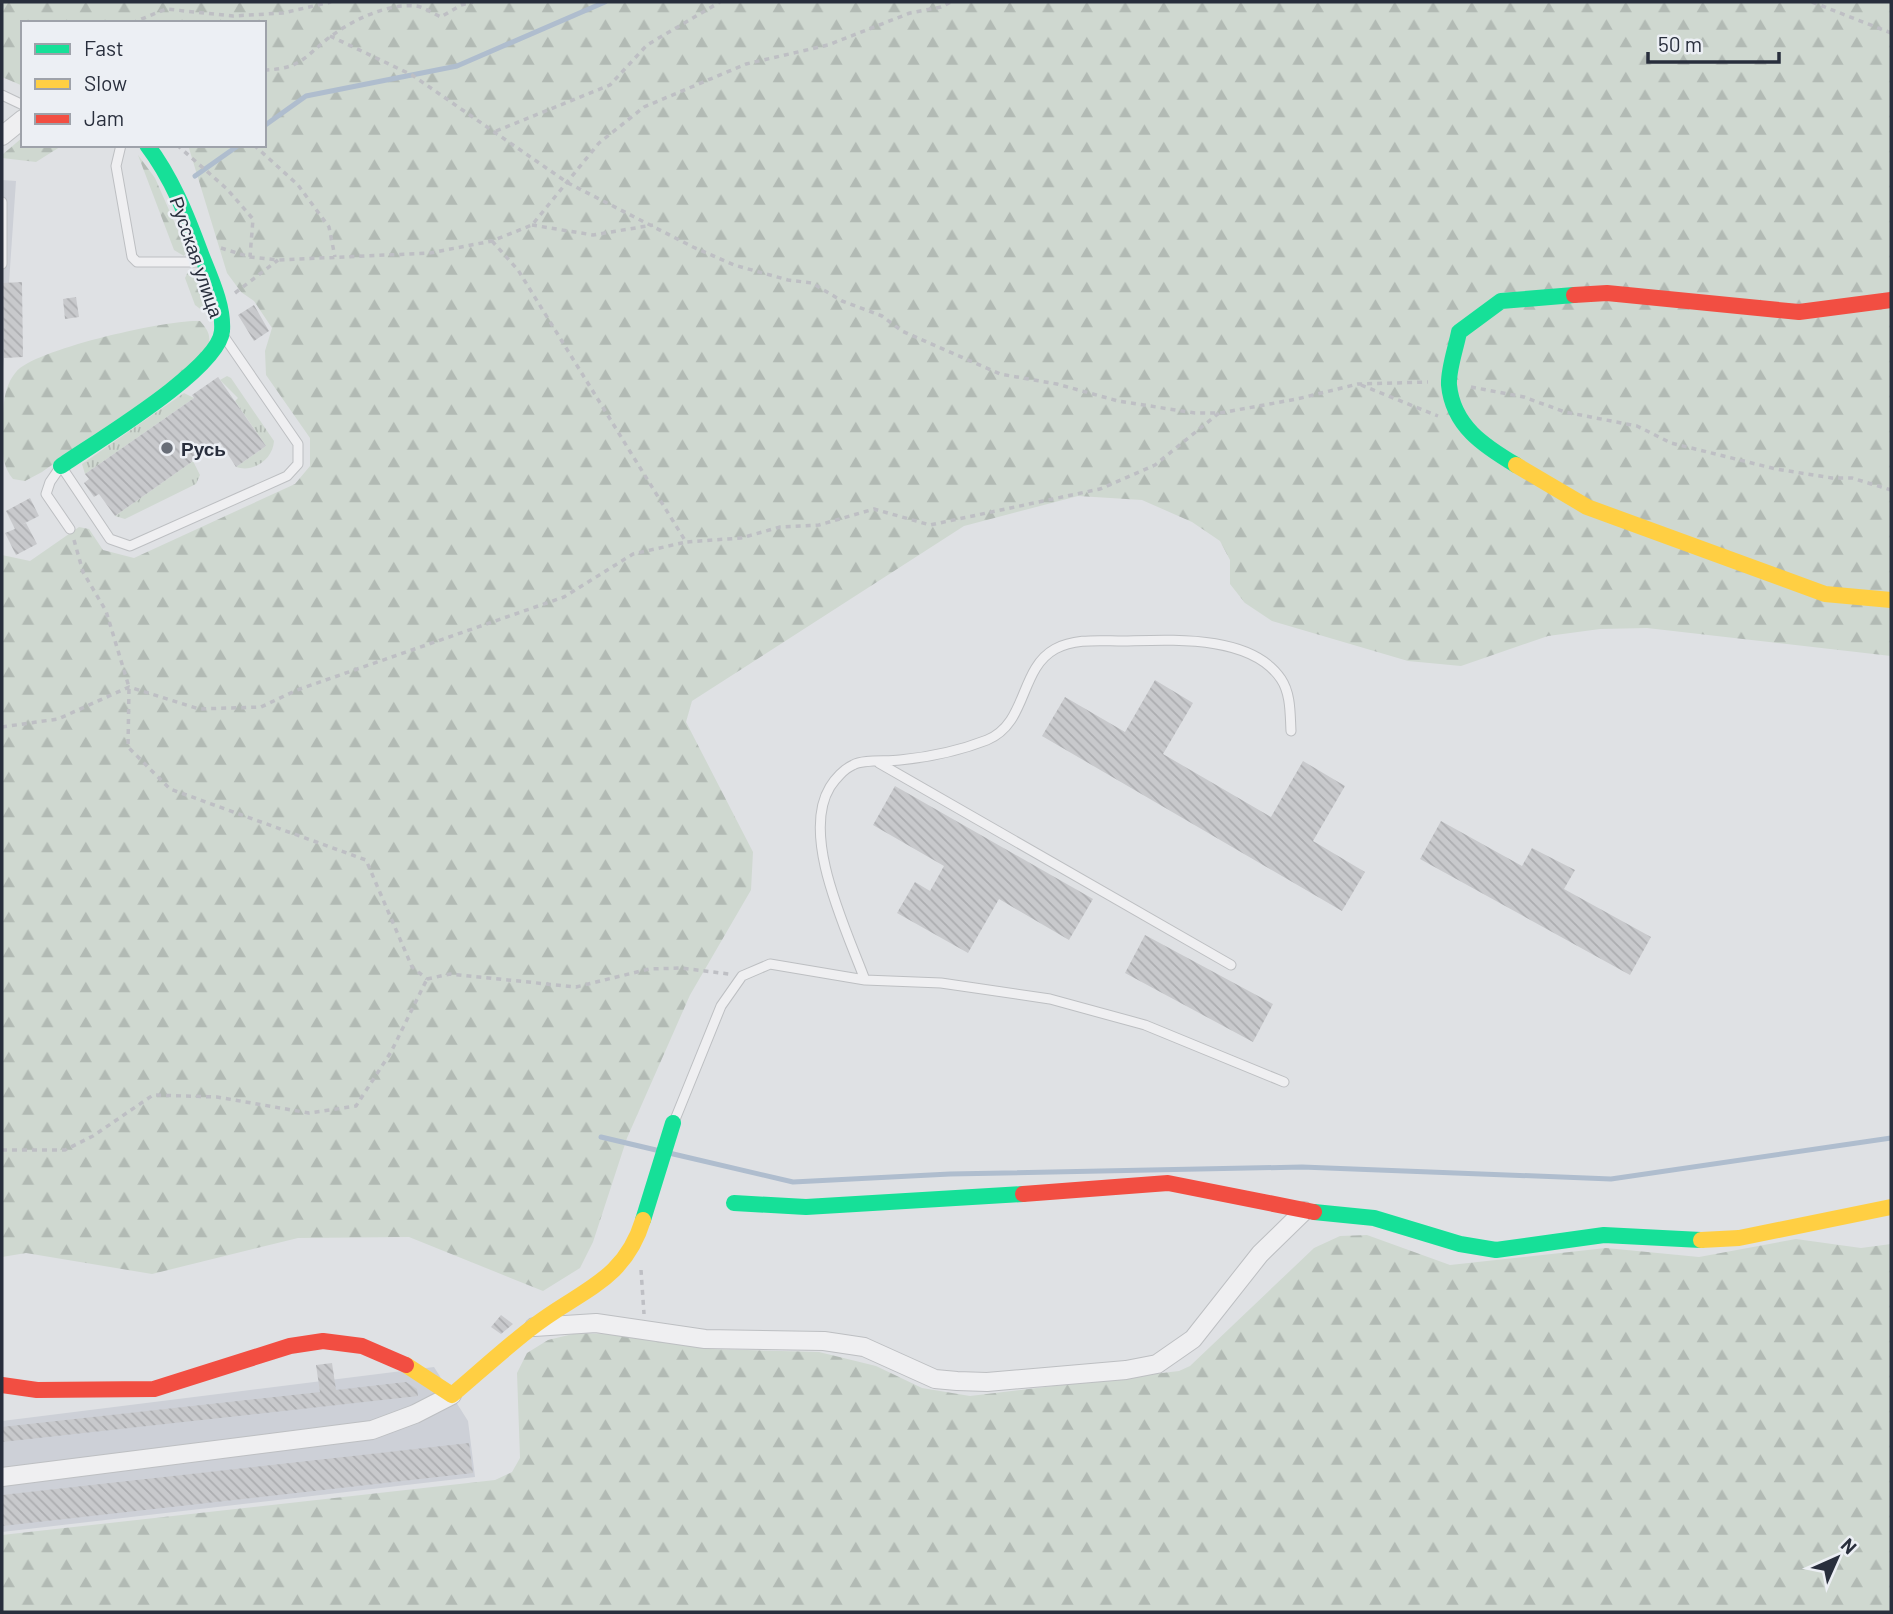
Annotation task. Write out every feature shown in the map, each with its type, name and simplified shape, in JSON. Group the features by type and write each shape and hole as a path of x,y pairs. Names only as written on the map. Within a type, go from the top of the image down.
{"street":[{"path":"2,136 21,121"},
{"name":"Русская улица","path":"61,466 191,376 209,357 222,333 216,302 203,262 171,182 148,147"},
{"path":"1891,300 1798,312 1607,293 1501,301 1459,332 1449,385 1463,426 1482,445 1587,507 1825,594 1891,600"},
{"path":"2,1477 372,1430 415,1414 452,1395 532,1327 617,1270 636,1244 673,1123"},
{"path":"734,1203 806,1207 920,1202 1168,1183 1304,1211 1374,1218 1460,1244 1496,1250 1604,1235 1688,1241 1739,1238 1891,1207"},
{"path":"532,1327 596,1323 705,1339 824,1341 864,1348 935,1379 957,1381 987,1382 1126,1370 1157,1364 1193,1339 1260,1254 1304,1211"},
{"path":"2,1385 37,1390 154,1389 290,1346 323,1341 362,1346 407,1365 452,1395"}],"lane":[{"path":"2,94 21,104"},
{"path":"121,147 116,166 132,257 137,262 203,262"},
{"path":"2,202 2,264"},
{"path":"70,529 46,494 50,482 61,466 110,539 130,547 287,476 298,464 298,444 222,333"},
{"path":"865,980 833,894 822,847 821,814 829,788 855,764 954,751 995,736 1015,718 1034,669 1053,650 1075,642 1193,639 1256,656 1281,679 1290,703 1291,731"},
{"path":"878,763 1231,965"},
{"path":"673,1123 721,1006 743,976 770,964 865,980 941,983 1050,999 1145,1025 1284,1082"}],"path":[{"path":"137,21 166,9 233,16 283,13 331,2"},
{"path":"266,70 301,63 330,36 385,9 417,6 441,17 461,5 473,2"},
{"path":"496,131 610,85 647,45 720,2"},
{"path":"217,245 250,257 278,260 429,253 492,241 532,225 599,143 643,107 746,64 828,45 910,13 941,7 950,2"},
{"path":"1812,2 1891,33"},
{"path":"330,36 412,75 568,183 734,265 788,280 812,283 842,301 882,316 902,331 1000,374 1057,384 1118,401 1195,413 1220,413 1297,399 1358,384 1417,381 1449,385 1524,397 1565,412 1637,426 1671,443 1776,469 1832,478 1852,478 1891,490"},
{"path":"179,147 227,189 253,219 250,257"},
{"path":"256,147 298,184 330,227 335,257"},
{"path":"532,225 593,236 653,225"},
{"path":"492,241 519,270 686,542"},
{"path":"216,302 254,281 278,260"},
{"path":"1358,384 1463,426"},
{"path":"2,727 58,719 129,687 199,709 261,707 296,690 564,597 633,554 686,542 741,538 780,527 819,525 874,509 930,525 1100,489 1155,465 1220,413"},
{"path":"70,529 83,572 106,611 129,687 128,747 170,789 366,860 412,967 427,979"},
{"path":"427,979 450,974 576,987 649,969 715,971 743,976"},
{"path":"2,1150 65,1150 93,1136 153,1095 217,1097 309,1113 356,1107 391,1052 427,979"},
{"path":"636,1244 643,1283 644,1329"}],"shaded area":[{"path":"2,180 16,181 2,384"},
{"path":"434,1367 468,1421 475,1477 2,1532 2,1421"}],"green space":[{"path":"2,2 1891,2 1891,656 1647,628 1600,629 1548,636 1461,666 1408,661 1272,621 1245,603 1230,584 1230,560 1220,541 1192,522 1142,500 1078,496 964,526 692,701 686,722 753,852 751,890 690,995 627,1138 593,1242 580,1268 543,1291 409,1237 298,1238 152,1274 26,1253 2,1257 2,555 30,561 79,527 89,529 103,550 134,558 295,484 310,466 310,438 266,375 265,351 272,328 254,301 241,292 227,273 189,147 266,147 266,21 21,21 21,85 2,77"},
{"path":"21,139 21,147 60,147 36,162 2,158 2,155"},
{"path":"138,155 155,178 187,251 184,256 174,250"},
{"path":"189,270 195,270 206,308 203,311 195,305 185,278"},
{"path":"200,321 209,335 208,345 181,375 133,412 42,472 25,481 13,479 3,455 3,413 6,391 16,372 28,363 74,345 133,330"},
{"path":"227,376 274,441 266,459 249,468 236,467 266,446 235,401 238,398 220,380"},
{"path":"184,393 194,398 85,474 82,464"},
{"path":"193,461 200,475 196,484 125,519 115,516"},
{"path":"1367,1235 1450,1265 1606,1248 1699,1257 1796,1239 1861,1248 1891,1244 1891,1612 2,1612 2,1535 495,1480 512,1472 520,1458 517,1373 527,1353 548,1340 577,1333 642,1335 711,1349 819,1352 876,1366 922,1388 970,1396 1179,1371 1190,1366 1314,1248 1340,1236"}],"building":[{"path":"22,282 23,357 4,358 3,283"},
{"path":"76,297 79,317 65,319 63,299"},
{"path":"254,305 269,331 254,341 238,315"},
{"name":"Русь","path":"218,377 266,446 236,467 220,442 115,516 99,494 94,497 84,483 89,479 85,474 194,398 192,395"},
{"path":"30,498 39,516 23,524 26,523 37,544 16,555 5,533 15,529 6,511"},
{"path":"1155,680 1193,703 1163,754 1271,817 1303,761 1345,786 1313,841 1365,872 1342,911 1042,736 1065,697 1125,732"},
{"path":"895,786 1093,899 1069,940 999,899 968,953 897,913 915,882 930,891 944,866 873,825"},
{"path":"1441,821 1522,866 1532,848 1575,870 1564,889 1651,937 1630,975 1420,859"},
{"path":"1145,935 1273,1004 1253,1042 1125,973"},
{"path":"501,1315 513,1324 501,1334 491,1327"},
{"path":"332,1363 336,1390 406,1382 417,1389 418,1396 2,1442 2,1427 320,1392 316,1365"},
{"path":"469,1443 473,1473 2,1526 2,1495"}],"waterway":[{"path":"266,125 306,96 457,66 605,2"},
{"path":"195,176 236,147"},
{"path":"601,1137 656,1150"},
{"path":"669,1153 793,1182 950,1174 1302,1167 1611,1179 1891,1138"}],"traffic: fast":[{"path":"61,466 178,384 216,347 222,331 216,292 190,226 171,184 148,147"},
{"path":"1516,465 1482,442 1457,412 1449,379 1459,332 1501,301 1574,295"},
{"path":"643,1220 673,1123"},
{"path":"734,1203 806,1207 1023,1194"},
{"path":"1314,1212 1374,1218 1460,1244 1496,1250 1604,1235 1701,1240"}],"traffic: slow":[{"path":"1516,465 1587,507 1825,594 1891,600"},
{"path":"1701,1240 1739,1238 1891,1207"},
{"path":"406,1365 452,1395 530,1329 611,1272 635,1241 643,1220"}],"traffic: jam":[{"path":"1574,295 1607,293 1799,312 1891,300"},
{"path":"1023,1194 1168,1183 1314,1212"},
{"path":"2,1385 37,1390 154,1389 290,1346 323,1341 362,1346 406,1365"}],"place":[{"name":"Русь","path":"167,448"}]}
